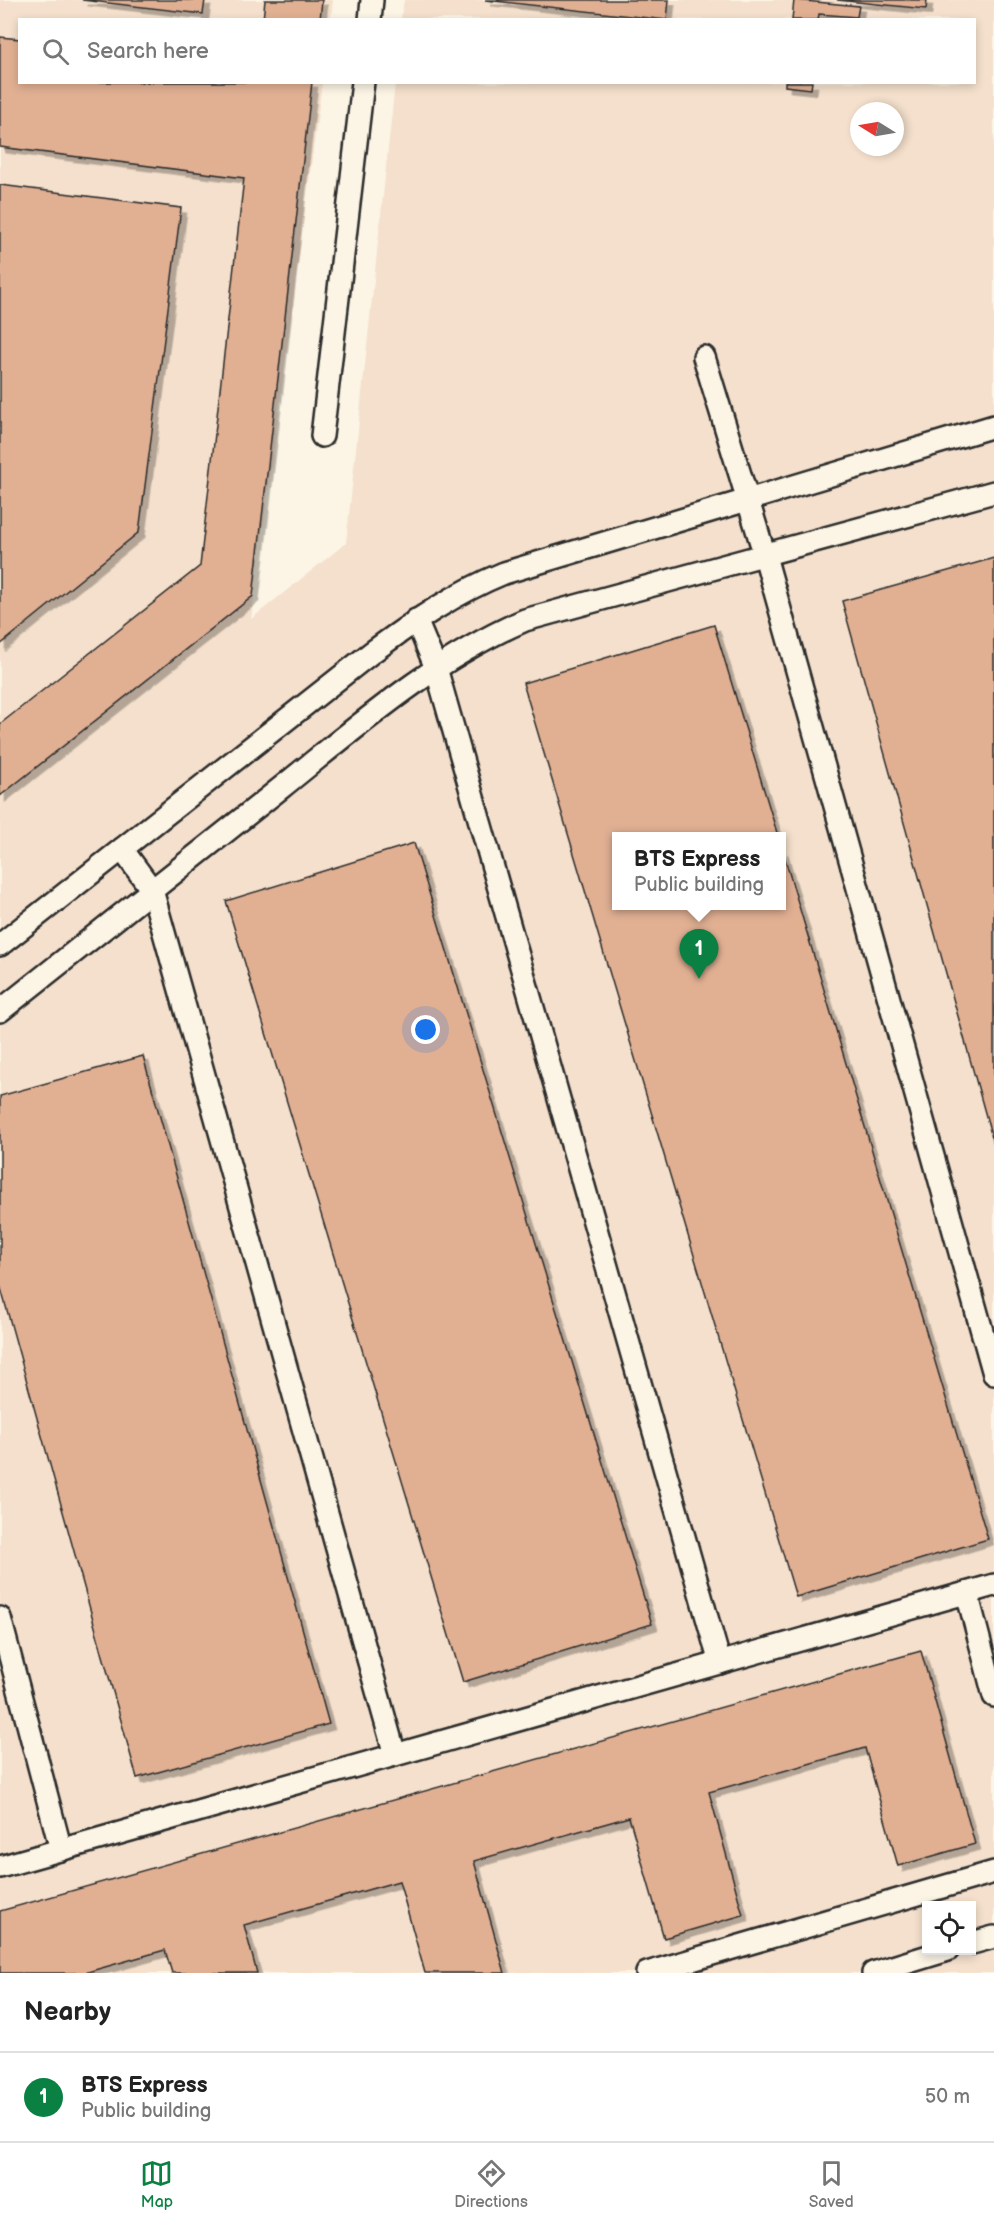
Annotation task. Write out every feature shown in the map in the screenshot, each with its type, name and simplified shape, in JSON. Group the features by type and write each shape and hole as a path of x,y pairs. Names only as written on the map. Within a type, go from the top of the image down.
{"lane":[{"path":"370,18 372,0"},
{"path":"322,436 363,84"},
{"path":"704,357 765,556 994,1374"},
{"path":"0,945 416,620 457,595 504,573 994,426"},
{"path":"0,1011 357,727 436,668 479,641 525,620 994,492"},
{"path":"416,620 436,668 720,1663"},
{"path":"122,849 152,890 395,1755"},
{"path":"0,1867 994,1585"},
{"path":"967,1593 994,1695"},
{"path":"0,1618 61,1850"},
{"path":"647,1973 994,1872"},
{"path":"976,1942 994,1937"},
{"path":"873,1973 932,1955"}],"shaded area":[{"path":"0,0 333,0 331,18 18,18 18,84 322,84 251,619 346,543 395,84 976,84 976,18 401,18 404,0 994,0 994,1973 0,1973"}],"building":[{"path":"82,0 205,0 203,14"},
{"path":"265,0 322,0 320,18 263,18"},
{"path":"485,0 669,0 667,18 649,18"},
{"path":"794,0 859,6 857,17 819,14 818,18 792,18"},
{"path":"837,0 927,0 926,9"},
{"path":"0,37 18,39 18,84 312,84 253,596 0,796 0,724 200,566 244,178 0,147"},
{"path":"785,84 812,84 811,89 785,86"},
{"path":"0,185 181,208 139,532 0,645"},
{"path":"994,558 994,1145 842,601"},
{"path":"714,625 777,832 612,832 612,910 786,910 786,862 988,1539 796,1597 523,683"},
{"path":"414,843 652,1624 463,1682 226,901"},
{"path":"143,1056 329,1724 137,1778 0,1285 0,1096"},
{"path":"921,1651 975,1844 898,1866 865,1748 709,1792 743,1915 664,1938 629,1817 474,1861 505,1973 425,1973 399,1881 244,1925 257,1973 172,1973 165,1950 84,1973 0,1973 0,1911"}],"place":[{"name":"BTS Express","path":"699,979"}]}
